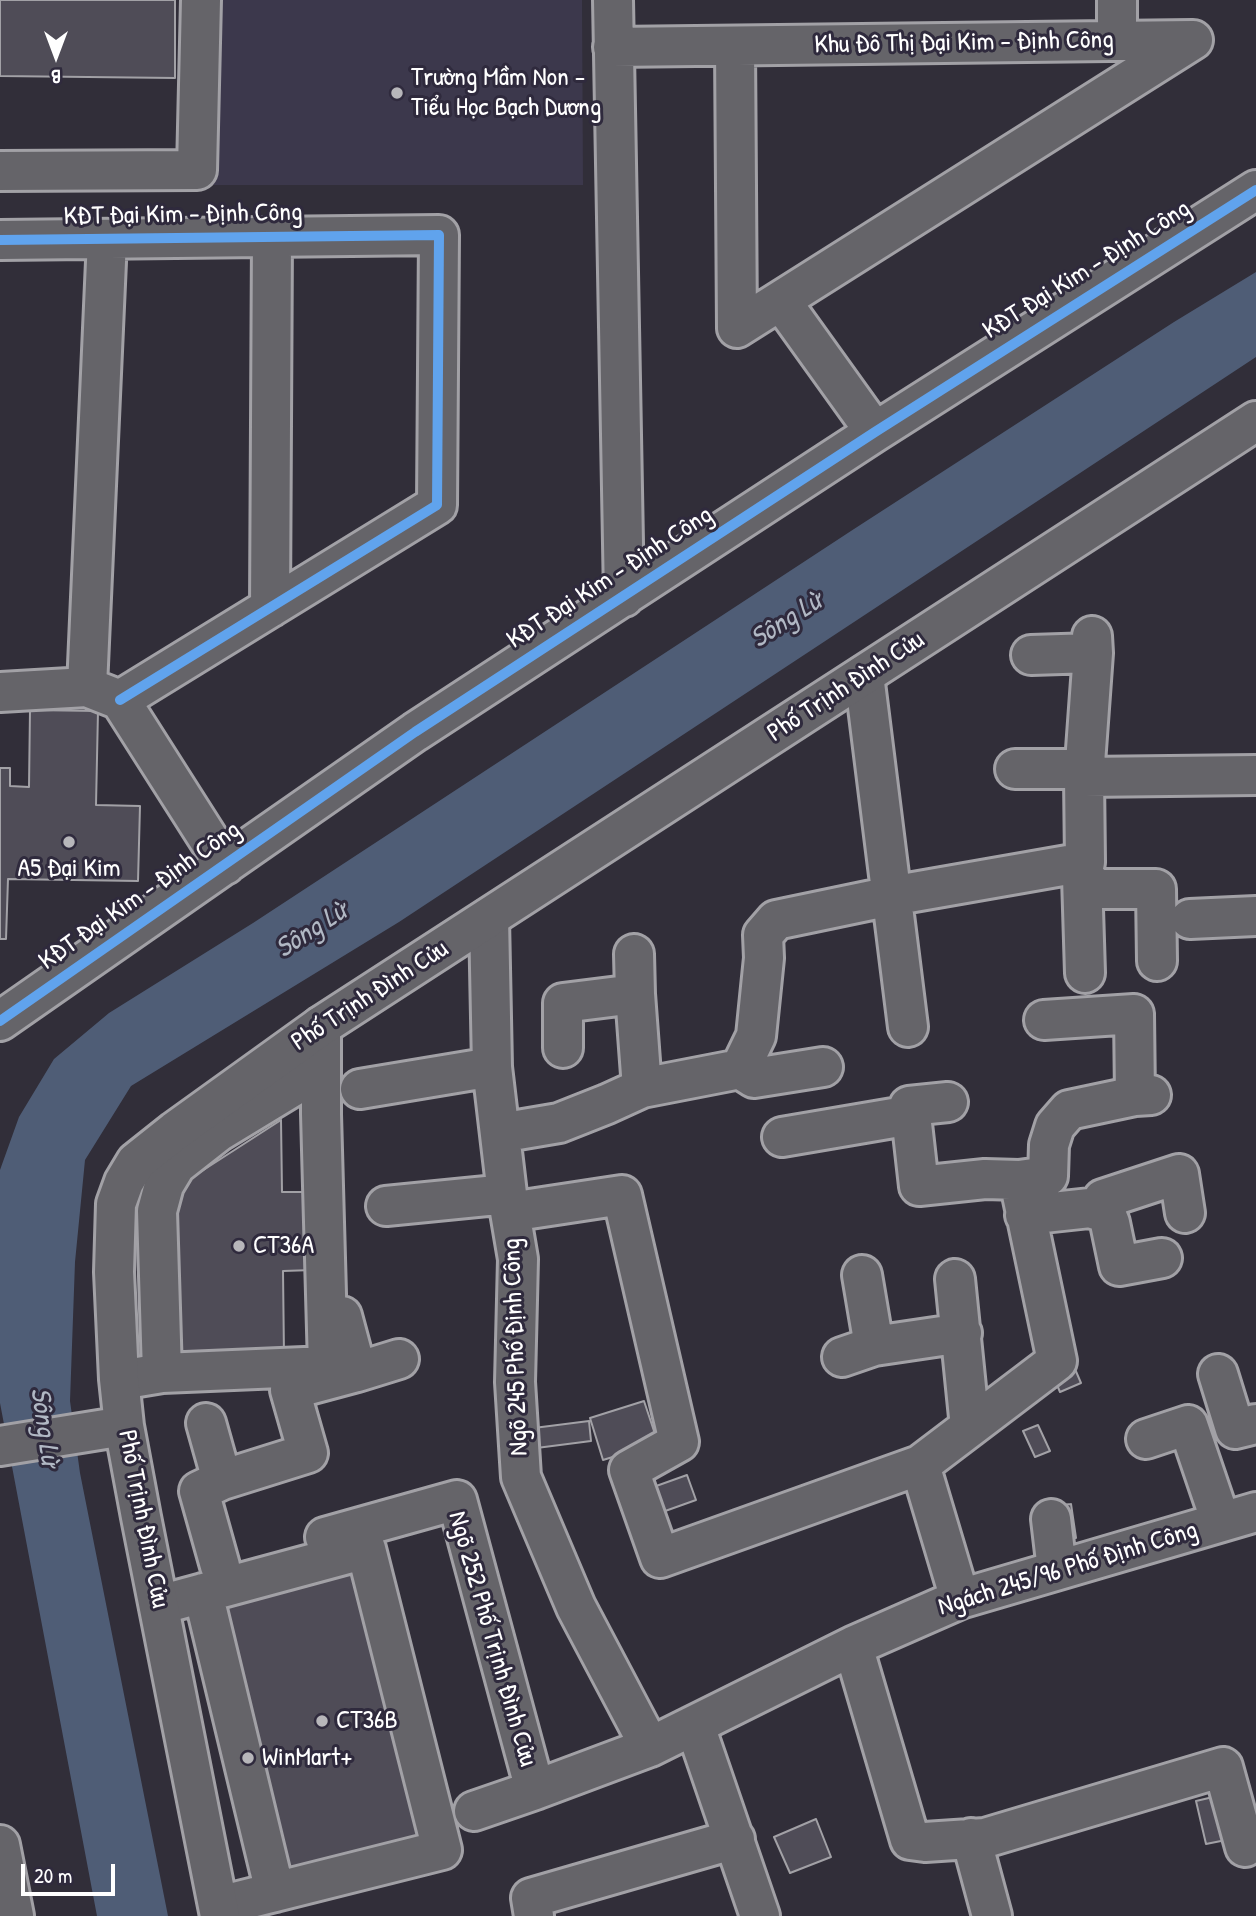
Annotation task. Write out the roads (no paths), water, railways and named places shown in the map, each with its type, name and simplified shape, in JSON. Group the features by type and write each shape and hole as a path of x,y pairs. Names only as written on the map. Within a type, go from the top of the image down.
{"street":[{"path":"0,171 197,170 201,0"},
{"name":"KĐT Đại Kim - Định Công","path":"613,0 624,597"},
{"path":"1117,0 1117,41"},
{"name":"Khu Đô Thị Đại Kim - Định Công","path":"613,47 1193,40 780,301"},
{"path":"735,46 737,328 780,301 875,432"},
{"name":"KĐT Đại Kim - Định Công","path":"0,1021 415,732 875,432 1256,190"},
{"name":"KĐT Đại Kim - Định Công","path":"0,240 439,235 437,505 270,608 104,694 0,692"},
{"name":"KĐT Đại Kim - Định Công","path":"270,608 272,237"},
{"name":"KĐT Đại Kim - Định Công","path":"107,239 104,694 225,865"},
{"name":"Phố Trịnh Đình Cửu","path":"226,1913 156,1595 107,1428 119,1379 114,1272 116,1204 124,1182 136,1162 321,1026 1256,421"},
{"path":"1031,655 1092,644 1084,773 1085,973"},
{"path":"864,675 908,1027"},
{"path":"1015,769 1084,773 1256,775"},
{"path":"740,1069 756,1036 764,958 763,935 776,920 891,896 1084,869"},
{"path":"1084,869 1098,889 1156,889 1157,961"},
{"path":"1190,919 1256,915"},
{"name":"Ngõ 245 Phố Định Công","path":"489,918 492,1067 518,1259 515,1381 521,1477 576,1607 650,1747"},
{"path":"634,954 642,1087"},
{"path":"564,1048 563,1003 635,993"},
{"path":"1022,1197 1048,1176 1049,1145 1055,1126 1069,1110 1143,1096 1134,1014 1044,1020"},
{"path":"119,1379 162,1373 328,1366 321,1026"},
{"path":"360,1089 492,1067"},
{"path":"500,1133 559,1123 642,1087 740,1069 754,1078 823,1067"},
{"path":"162,1373 157,1211 164,1185 176,1166 218,1132 320,1070"},
{"path":"948,1102 909,1106 919,1186 985,1179 1022,1197 1107,1213"},
{"path":"782,1137 911,1115"},
{"path":"1162,1258 1119,1266 1102,1199 1179,1174 1185,1213"},
{"path":"386,1206 509,1203 622,1195 679,1442 629,1470 660,1558 920,1465 1057,1361 1022,1197"},
{"path":"862,1275 858,1351 962,1333"},
{"path":"955,1279 970,1427"},
{"path":"340,1308 357,1372"},
{"path":"275,1892 212,1580 199,1491 222,1480 308,1453 290,1390 399,1359"},
{"path":"1218,1374 1235,1429 1253,1435"},
{"path":"206,1423 222,1480"},
{"path":"1146,1439 1188,1425 1238,1517"},
{"path":"0,1446 107,1428"},
{"path":"920,1465 960,1599"},
{"name":"Ngõ 252 Phố Trịnh Đình Cửu","path":"212,1580 372,1524 457,1500 535,1790"},
{"name":"Ngách 245/96 Phố Định Công","path":"695,1726 853,1646 960,1599 1238,1517"},
{"path":"1051,1519 1057,1570"},
{"path":"372,1524 456,1836"},
{"path":"156,1595 212,1580 366,1549 442,1850 275,1892 226,1913"},
{"path":"853,1646 910,1840 925,1842 985,1838 1223,1768 1245,1847"},
{"path":"226,1913 456,1836 535,1790 650,1747 695,1726 760,1916"},
{"path":"971,1838 992,1916"},
{"path":"534,1916 531,1898 735,1839"},
{"path":"0,1846 13,1916"}],"water":[{"name":"Sông Lừ","path":"1256,272 1256,357 399,922 131,1086 85,1160 75,1262 70,1401 80,1473 168,1916 97,1916 0,1403 0,1170 19,1117 54,1059 109,1013 253,923 854,529"}],"place":[{"name":"Trường Mầm Non - Tiểu Học Bạch Dương","path":"397,93"},
{"name":"A5 Đại Kim","path":"69,842"},
{"name":"CT36A","path":"239,1246"},
{"name":"CT36B","path":"322,1721"},
{"name":"WinMart+","path":"248,1758"}]}
